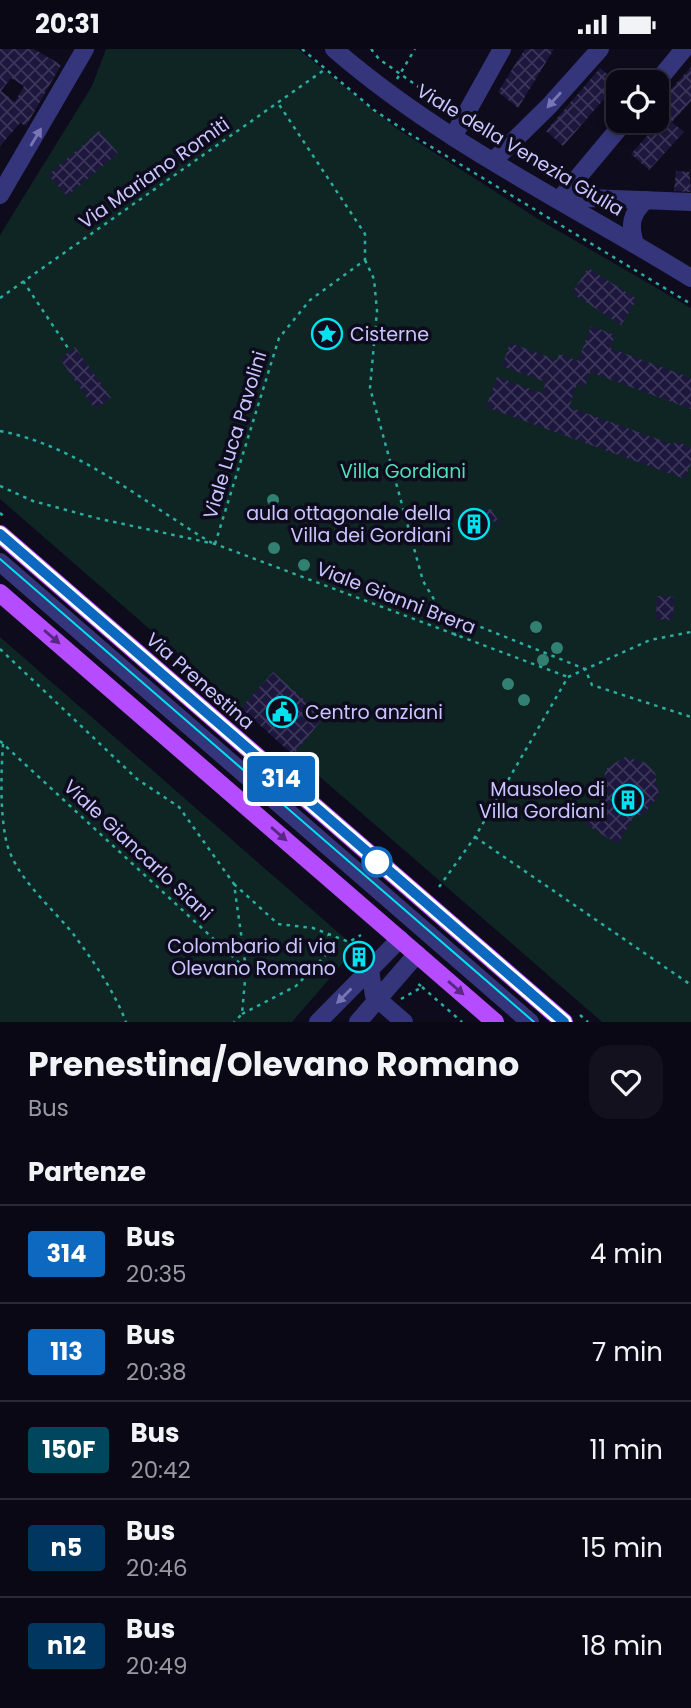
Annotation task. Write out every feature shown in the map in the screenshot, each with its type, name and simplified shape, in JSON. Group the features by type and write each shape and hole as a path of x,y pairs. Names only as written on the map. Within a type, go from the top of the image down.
{"main road":[{"name":"Via Prenestina","path":"0,534 564,1022"},
{"path":"0,593 495,1022"}],"street":[{"path":"0,195 85,49"},
{"path":"453,137 502,49"},
{"path":"493,161 549,106 600,49"},
{"path":"667,70 684,49"},
{"name":"Viale della Venezia Giulia","path":"345,52 387,93 453,137 691,278"},
{"path":"559,200 615,133"},
{"path":"559,200 691,202"},
{"path":"635,244 630,223 636,210 646,200"},
{"path":"0,562 530,1022"},
{"path":"318,1022 400,939"},
{"path":"358,1022 387,1001 417,954"},
{"path":"370,970 372,992 387,1001 404,1022"},
{"path":"318,1022 331,1022"}],"path":[{"path":"302,49 374,110 440,153 691,304"},
{"path":"371,49 379,59 452,110"},
{"path":"400,74 415,49"},
{"name":"Via Mariano Romiti","path":"0,298 324,70"},
{"path":"278,103 365,234 365,260 374,279 377,311 370,388 423,581 457,637"},
{"path":"157,167 167,181"},
{"name":"Viale Luca Pavolini","path":"215,544 222,529 279,338 310,300 365,260"},
{"path":"23,282 70,351"},
{"path":"0,431 22,435 79,460 215,544"},
{"path":"0,486 33,501 96,518 215,544"},
{"name":"Viale Gianni Brera","path":"215,544 568,677"},
{"path":"439,611 585,669 592,685 691,717"},
{"path":"439,887 475,837 568,677 650,639 691,632"},
{"path":"0,649 137,779 179,807 233,884 278,924 313,928 349,942 361,935"},
{"path":"246,719 249,715"},
{"path":"2,743 1,775 6,841 21,871 82,947 118,1002 126,1022"},
{"name":"Viale Giancarlo Siani","path":"2,743 246,969"},
{"path":"475,837 691,985"},
{"path":"233,884 246,969 243,1014"},
{"path":"234,1022 243,1014 296,986 334,946 328,935"},
{"path":"412,978 462,1022"},
{"path":"387,1001 424,987"}],"green space":[{"name":"Villa Gordiani","path":"106,49 298,49 396,128 538,219 691,308 691,1022 602,1022 0,499 0,235 92,86"},
{"path":"0,637 356,948 292,1022 0,1022"}],"building":[{"path":"0,49 34,49 61,65 26,126 20,123 0,146","holes":["11,78 24,86 15,102 1,91"]},
{"path":"525,49 554,49 518,108 498,92"},
{"path":"691,67 691,101 672,122 684,132 649,170 631,154 650,133 669,133 669,92"},
{"path":"600,68 606,73 606,97 563,146 546,131"},
{"path":"99,131 118,153 67,196 48,175"},
{"path":"689,167 691,192 674,191 676,171 689,172"},
{"path":"588,268 637,299 621,325 572,293"},
{"path":"591,326 615,335 610,348 691,378 691,409 590,372 585,387 577,384 569,407 674,445 675,441 691,447 691,463 685,479 486,407 497,377 542,393 546,382 502,366 510,343 557,360 559,354 578,361"},
{"path":"75,347 111,398 95,409 60,359"},
{"name":"aula ottagonale della Villa dei Gordiani","path":"491,509 501,525 491,520 485,521 478,527 476,538 465,521 481,511"},
{"path":"657,596 674,597 673,620 656,619"},
{"name":"Centro anziani","path":"273,672 324,717 293,755 241,708"},
{"name":"Mausoleo di Villa Gordiani","path":"625,757 646,763 655,773 659,795 644,814 634,816 618,844 585,824 603,794 601,785 607,768"},
{"name":"Colombario di via Olevano Romano","path":"359,944 369,952 359,968 349,961"}],"tram line":[{"path":"0,559 534,1022"}],"bus line":[{"name":"314","path":"0,534 259,761 564,1022"}],"place":[{"name":"Cisterne","path":"327,334"},
{"name":"aula ottagonale della Villa dei Gordiani","path":"474,524"},
{"name":"Centro anziani","path":"282,712"},
{"name":"Mausoleo di Villa Gordiani","path":"628,800"},
{"name":"Colombario di via Olevano Romano","path":"359,957"}]}
